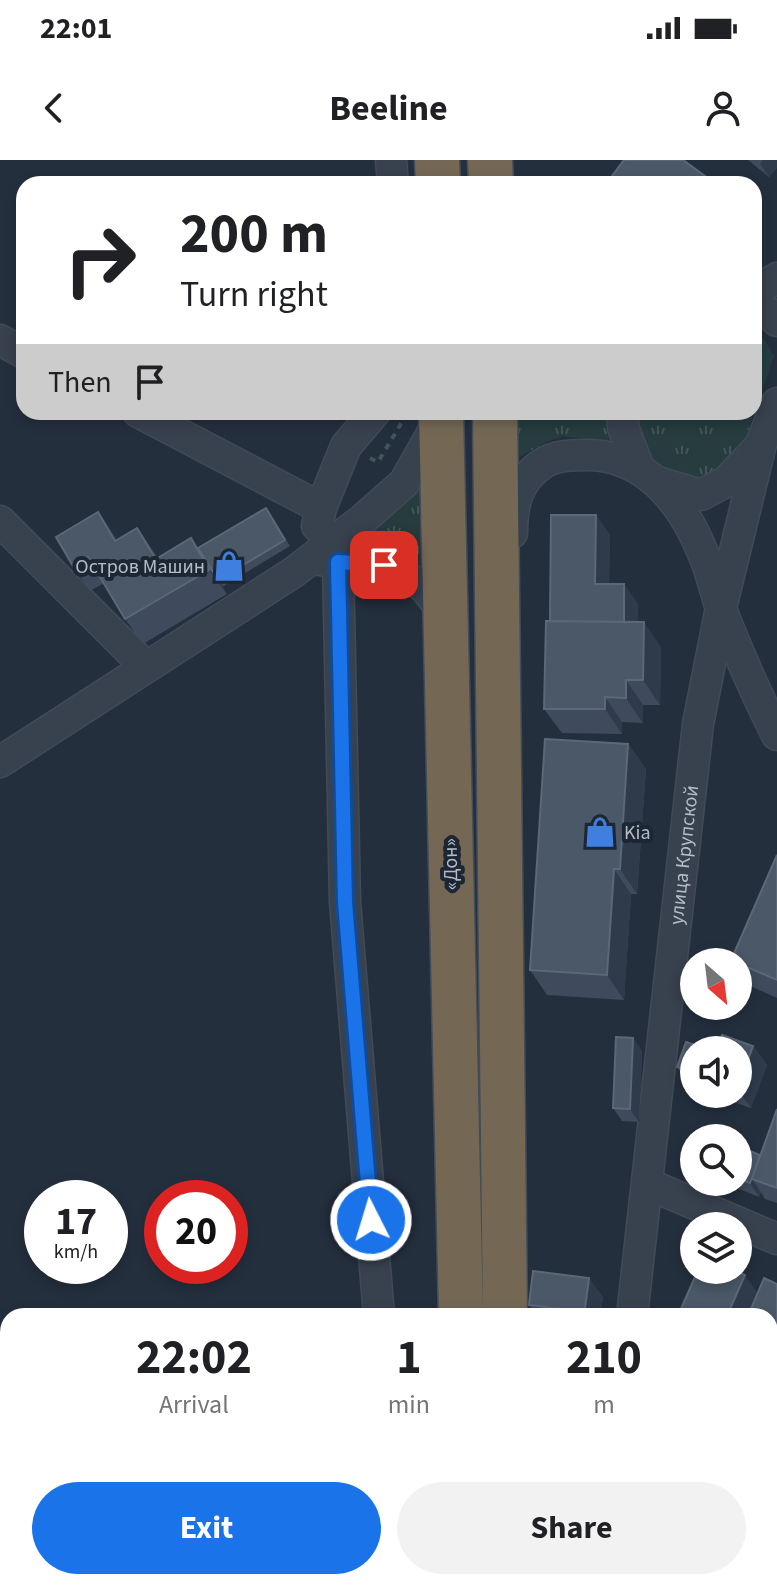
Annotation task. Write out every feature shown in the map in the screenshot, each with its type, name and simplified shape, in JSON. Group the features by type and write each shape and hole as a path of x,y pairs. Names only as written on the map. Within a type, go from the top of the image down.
{"highway":[{"name":"«Дон»","path":"429,420 445,613 461,1308"},
{"path":"495,420 505,1308"}],"street":[{"name":"улица Крупской","path":"633,1308 698,724 721,608 761,444 777,403"},
{"path":"153,420 321,508"},
{"path":"368,420 346,446 321,508 345,902 378,1308"},
{"path":"0,762 146,667 324,560 362,520 404,483 427,420"},
{"path":"623,420 623,427 648,474 681,513 703,552 749,681 777,735"},
{"path":"499,658 515,632 512,509 524,478 545,461 572,455 600,455 701,495 727,481 761,444"},
{"path":"0,521 146,667"},
{"path":"324,560 384,565 423,586 445,613"},
{"path":"648,1184 777,1239"}],"path":[{"path":"378,462 403,420"}],"green space":[{"path":"762,338 774,356 762,391"},
{"path":"516,420 612,420 618,443 563,436 516,459"},
{"path":"632,420 752,420 746,437 718,477 676,479 639,450"},
{"path":"427,473 431,578 378,549 346,542"}],"building":[{"path":"624,160 683,160 705,176 612,176"},
{"path":"266,508 285,540 218,580 198,548"},
{"path":"98,512 115,541 137,528 156,559 191,538 209,570 125,619 88,557 73,566 56,537"},
{"path":"551,515 596,515 595,584 624,584 624,622 550,621"},
{"path":"546,621 644,622 643,680 626,680 626,698 605,697 605,709 544,709"},
{"name":"Kia","path":"545,739 628,744 620,869 614,869 607,975 530,970"},
{"path":"777,855 777,980 752,969 752,948 736,948"},
{"path":"616,1037 633,1038 630,1109 613,1108"},
{"path":"777,1109 777,1188 752,1179"},
{"path":"752,1152 760,1155 752,1177"},
{"path":"533,1271 589,1278 585,1308 529,1305"},
{"path":"764,1278 777,1284 777,1308 751,1308"},
{"path":"692,1284 741,1284 731,1308 681,1308"}],"place":[{"name":"Остров Машин","path":"229,566"},
{"name":"Kia","path":"600,832"}],"route":[{"path":"371,1220 345,902 338,562 384,565"}]}
